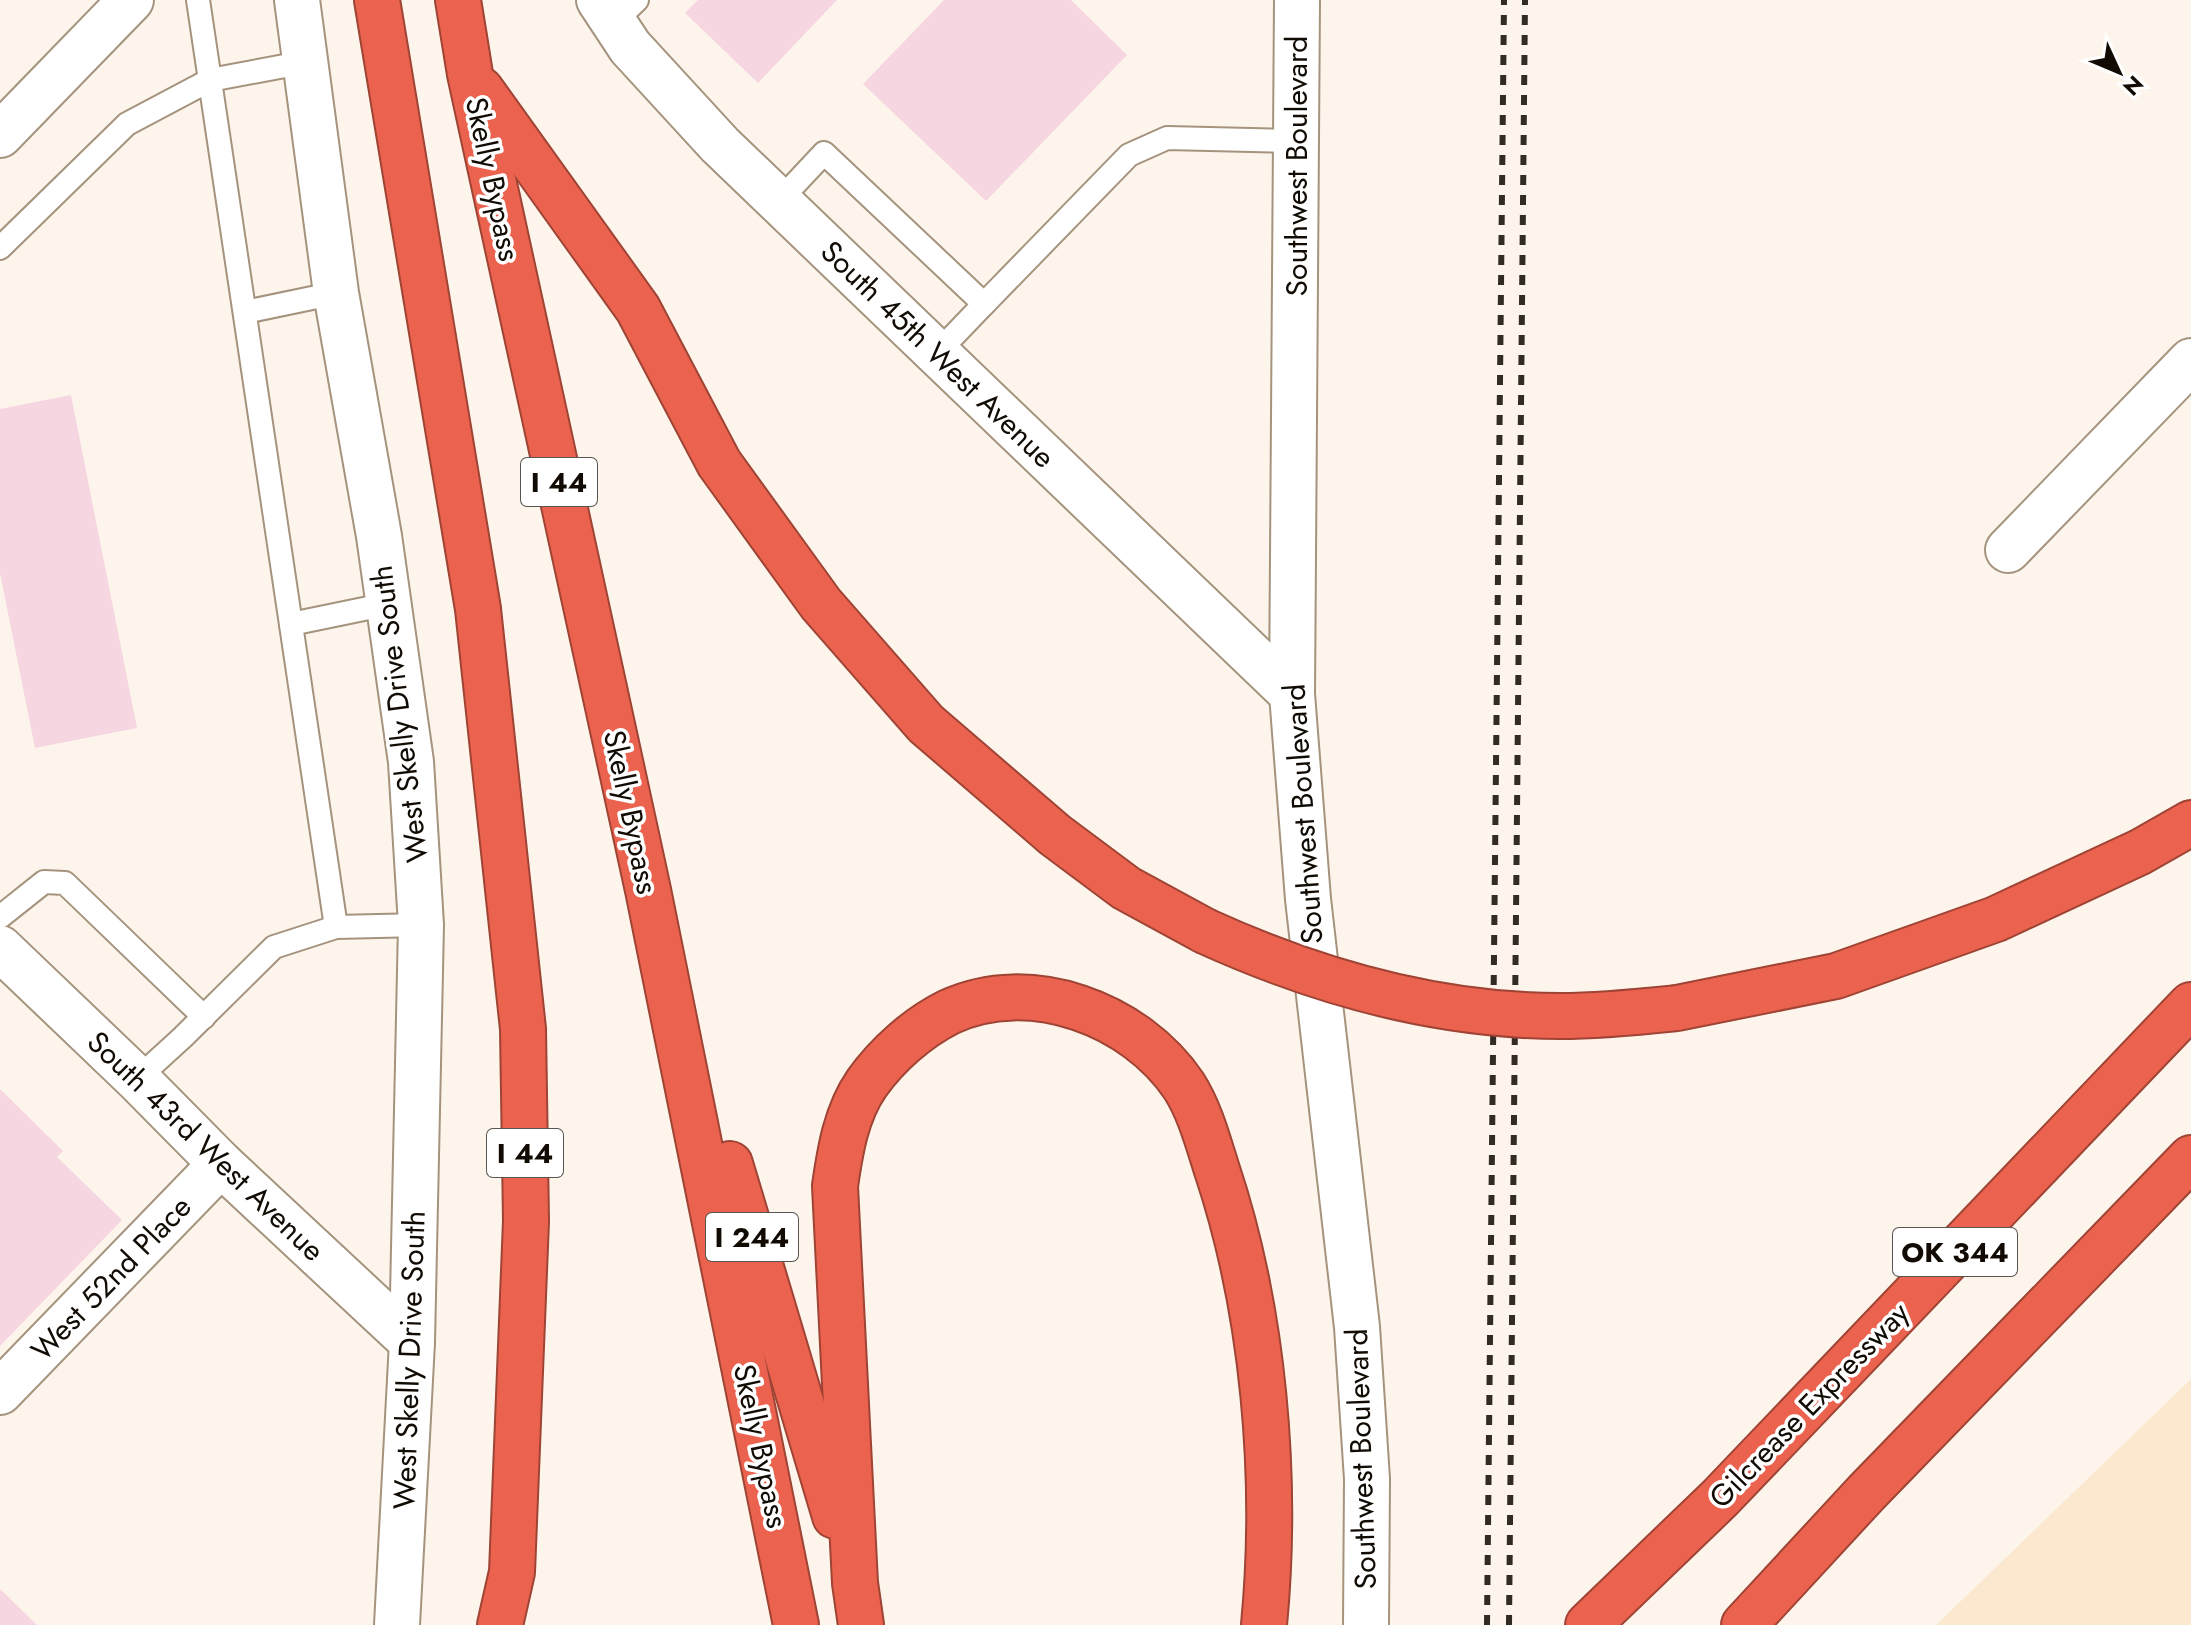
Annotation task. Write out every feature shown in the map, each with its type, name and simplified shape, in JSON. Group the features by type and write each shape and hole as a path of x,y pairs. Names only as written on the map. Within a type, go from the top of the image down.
{"highway":[{"name":"I 44","path":"377,0 478,609 523,1029 526,1221 512,1572 500,1625"},
{"name":"Skelly Bypass","path":"458,0 470,74 648,890 796,1625"},
{"path":"470,74 638,309 719,463 821,604 926,724 1055,835 1126,888 1259,956 1320,977 1436,1006 1560,1016 1677,1008 1836,976 1996,919 2140,852 2191,823"},
{"name":"I 244","path":"648,890 858,1604"},
{"path":"858,1604 835,1186 849,1118 866,1085 891,1054 918,1032 949,1012 982,1002 1022,998 1092,1012 1129,1031 1164,1062 1184,1087 1200,1119 1227,1200 1246,1281 1259,1366 1267,1459 1264,1625"},
{"name":"Gilcrease Expressway","path":"1588,1625 1720,1498 2191,1005"},
{"name":"OK 344","path":"1744,1625 1866,1493 2191,1158"},
{"path":"512,1572 514,1625"}],"street":[{"path":"5,118 131,0"},
{"name":"West Skelly Drive South","path":"297,0 336,293 379,536 411,762 421,925 412,1342 397,1625"},
{"name":"Southwest Boulevard","path":"1297,0 1292,694 1308,899 1357,1327 1367,1479 1366,1625"},
{"name":"South 45th West Avenue","path":"617,7 630,47 700,123 1292,694"},
{"path":"2008,550 2191,361"},
{"name":"South 43rd West Avenue","path":"0,948 221,1164 412,1342"},
{"name":"West 52nd Place","path":"0,1392 221,1164"}],"lane":[{"path":"198,0 336,927"},
{"path":"0,248 127,124 210,80 306,62"},
{"path":"937,353 1129,155 1167,138 1296,141"},
{"path":"779,201 824,153 984,304"},
{"path":"245,312 336,293"},
{"path":"291,624 388,604"},
{"path":"0,917 44,882 65,883 204,1017"},
{"path":"137,1079 274,947 336,927 421,925"}],"shaded area":[{"path":"2191,1379 2191,1625 1936,1625"}],"building":[{"path":"698,0 837,0 758,83 685,13"},
{"path":"944,0 1071,0 1127,55 986,201 863,84"},
{"path":"71,395 137,728 35,748 0,573 0,409"},
{"path":"0,1089 63,1151 57,1157 122,1220 0,1346"},
{"path":"0,1589 37,1625 0,1625"}],"railway":[{"path":"1487,1625 1504,0"},
{"path":"1509,1625 1525,0"}]}
